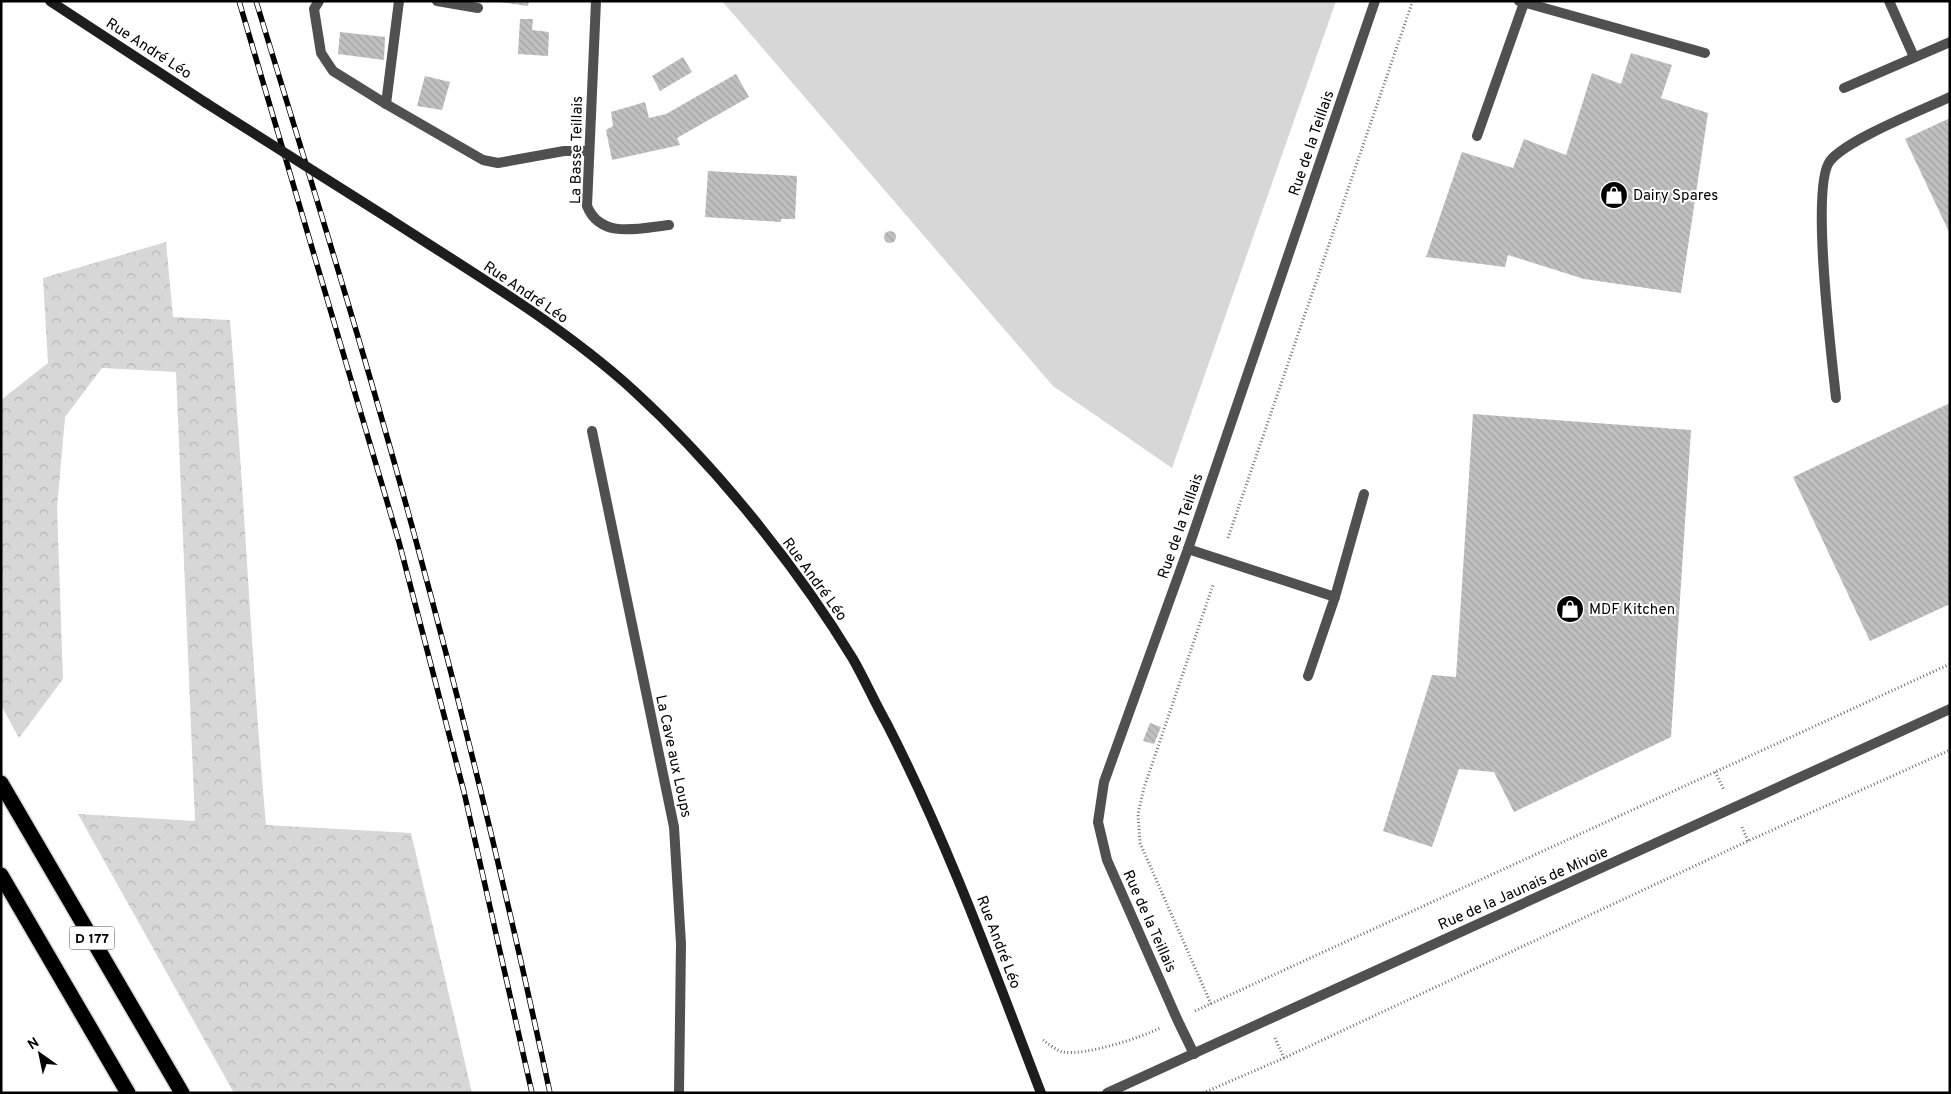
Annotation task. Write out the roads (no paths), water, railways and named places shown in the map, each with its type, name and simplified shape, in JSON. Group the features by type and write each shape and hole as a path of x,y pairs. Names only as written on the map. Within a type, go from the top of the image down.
{"highway":[{"name":"D 177","path":"1,783 182,1093"},
{"name":"D 177","path":"1,875 128,1093"}],"street":[{"name":"Rue André Léo","path":"50,1 206,103 388,218 589,353 633,390 718,476 795,574 853,660 915,779 976,922 1041,1093"},
{"path":"319,1 314,9 321,54 333,71 483,160 498,163 564,151 589,151"},
{"path":"386,104 399,1"},
{"path":"437,1 478,8"},
{"name":"La Basse Teillais","path":"596,1 587,206 598,224 609,228 622,229 669,225"},
{"name":"Rue de la Teillais","path":"1194,1054 1107,860 1098,822 1104,782 1188,549 1375,1"},
{"path":"1889,1 1914,57"},
{"path":"1478,136 1521,2 1705,53"},
{"path":"1844,88 1950,42"},
{"path":"1836,398 1821,224 1824,176 1829,162 1848,145 1950,97"},
{"name":"La Cave aux Loups","path":"592,432 674,827 680,944 679,1093"},
{"path":"1308,676 1335,597 1364,494"},
{"path":"1188,549 1335,597"},
{"name":"Rue de la Jaunais de Mivoie","path":"1108,1093 1950,709"}],"railway":[{"path":"239,1 399,542 464,792 532,1093"},
{"path":"256,1 358,338 434,609 487,816 550,1093"}],"place":[{"name":"Dairy Spares","path":"1614,195"},
{"name":"MDF Kitchen","path":"1570,609"}]}
